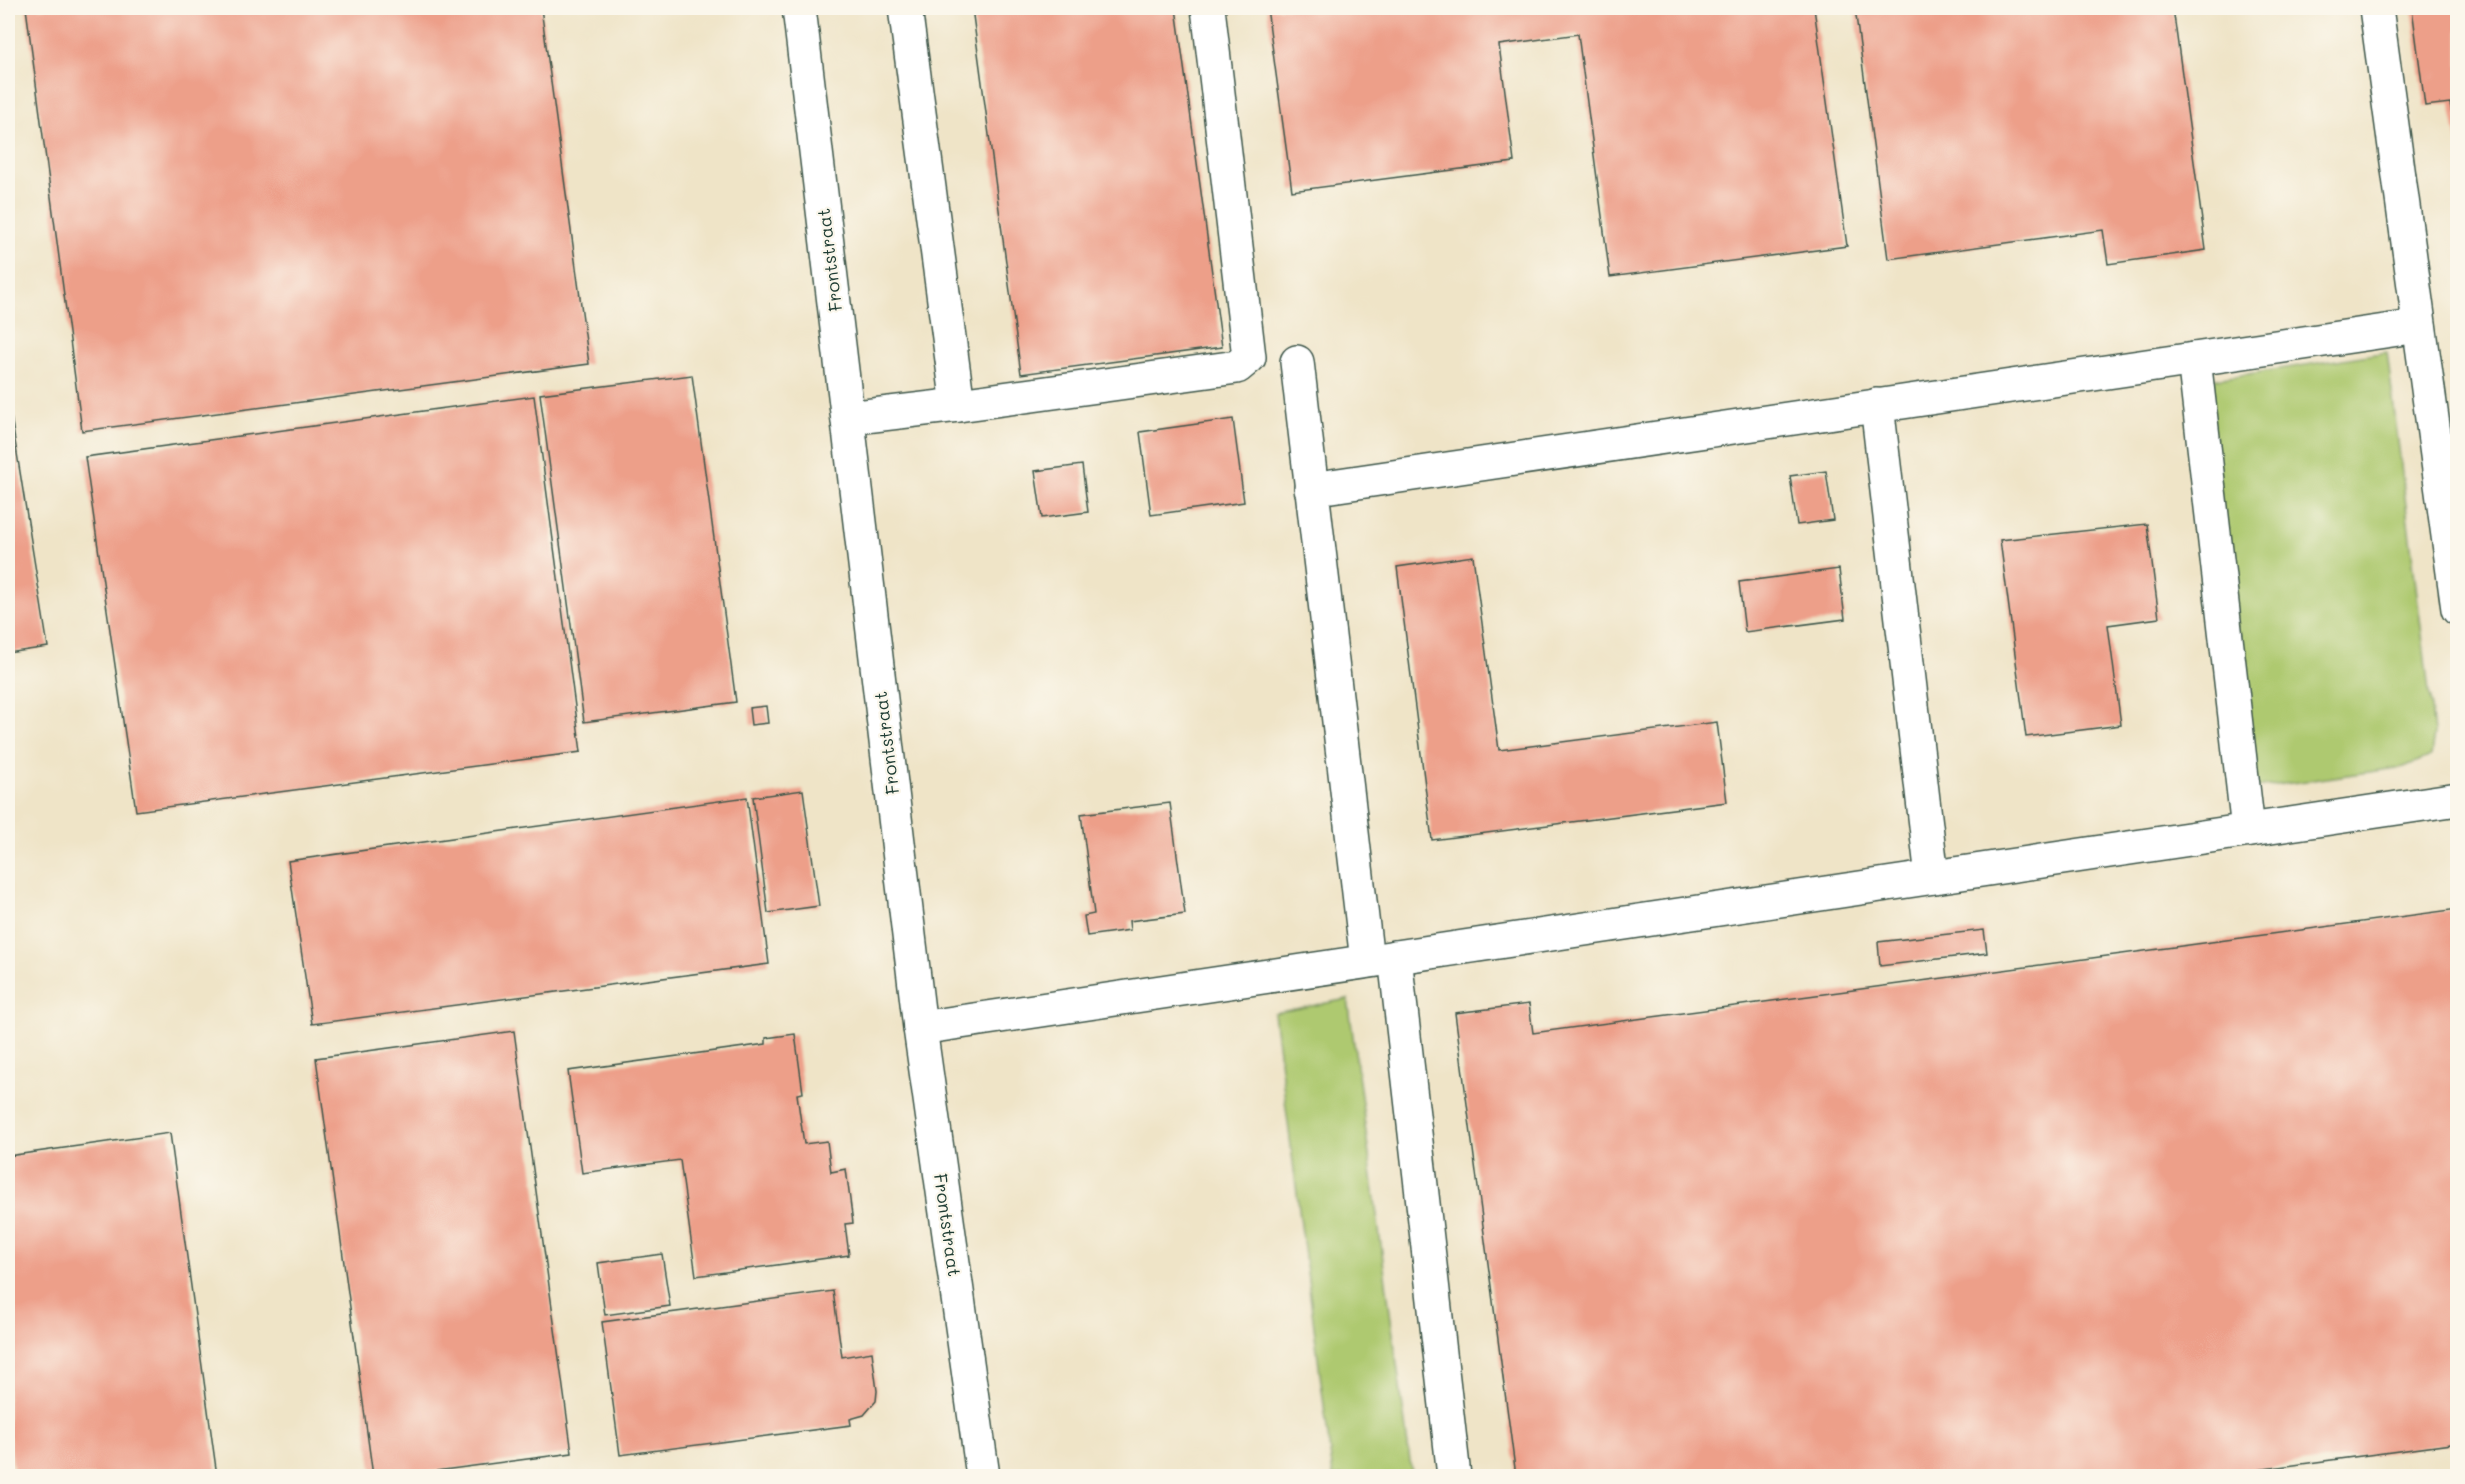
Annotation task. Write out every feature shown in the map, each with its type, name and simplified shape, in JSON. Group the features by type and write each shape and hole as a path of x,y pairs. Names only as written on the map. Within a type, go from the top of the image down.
{"street":[{"name":"Frontstraat","path":"799,8 920,1028 982,1476"},
{"path":"905,8 958,405"},
{"path":"848,418 1237,367 1249,357 1208,8"},
{"path":"2376,8 2457,609"},
{"path":"1311,489 2419,326"},
{"path":"2194,359 2248,830"},
{"path":"1297,362 1311,489 1381,959 1454,1476"},
{"path":"1877,405 1932,877"},
{"path":"920,1028 2457,799"}],"green space":[{"path":"2387,352 2434,732 2431,756 2404,767 2249,789 2198,382"},
{"path":"1348,999 1412,1476 1333,1476 1274,1013"}],"building":[{"path":"26,8 541,8 589,364 82,431"},
{"path":"972,8 1176,8 1222,347 1021,374"},
{"path":"1267,8 1814,8 1847,246 1610,277 1578,34 1499,45 1514,162 1292,191"},
{"path":"1855,8 2173,8 2206,250 2108,264 2103,230 1888,259"},
{"path":"2412,8 2458,8 2458,145 2450,103 2425,106"},
{"path":"692,375 736,702 584,722 540,394"},
{"path":"534,396 581,752 136,811 85,457"},
{"path":"8,397 48,647 8,653"},
{"path":"1233,419 1244,502 1151,515 1140,432"},
{"path":"1082,465 1088,512 1042,518 1035,471"},
{"path":"1826,471 1833,520 1797,525 1790,476"},
{"path":"2147,524 2159,618 2108,625 2121,725 2026,737 2000,540"},
{"path":"1473,556 1499,750 1717,722 1727,802 1432,840 1397,567"},
{"path":"1839,569 1845,619 1745,632 1739,582"},
{"path":"766,706 768,723 751,725 749,708"},
{"path":"803,790 819,906 768,913 753,797"},
{"path":"747,797 769,964 312,1024 288,861"},
{"path":"1170,803 1185,914 1129,921 1130,930 1087,936 1084,916 1094,914 1081,814"},
{"path":"2458,909 2458,1443 2212,1476 1516,1476 1455,1013 1529,1004 1533,1033"},
{"path":"1984,930 1987,953 1880,966 1878,942"},
{"path":"514,1031 572,1453 398,1476 373,1476 316,1058"},
{"path":"795,1034 803,1093 797,1094 804,1144 827,1141 831,1172 846,1169 853,1223 845,1224 849,1255 696,1276 680,1160 582,1173 568,1071 766,1044 766,1038"},
{"path":"170,1133 217,1476 14,1476 8,1426 8,1156"},
{"path":"662,1254 670,1306 605,1315 598,1263"},
{"path":"833,1291 842,1357 872,1352 877,1391 876,1401 864,1415 850,1419 851,1425 620,1455 602,1322"}]}
